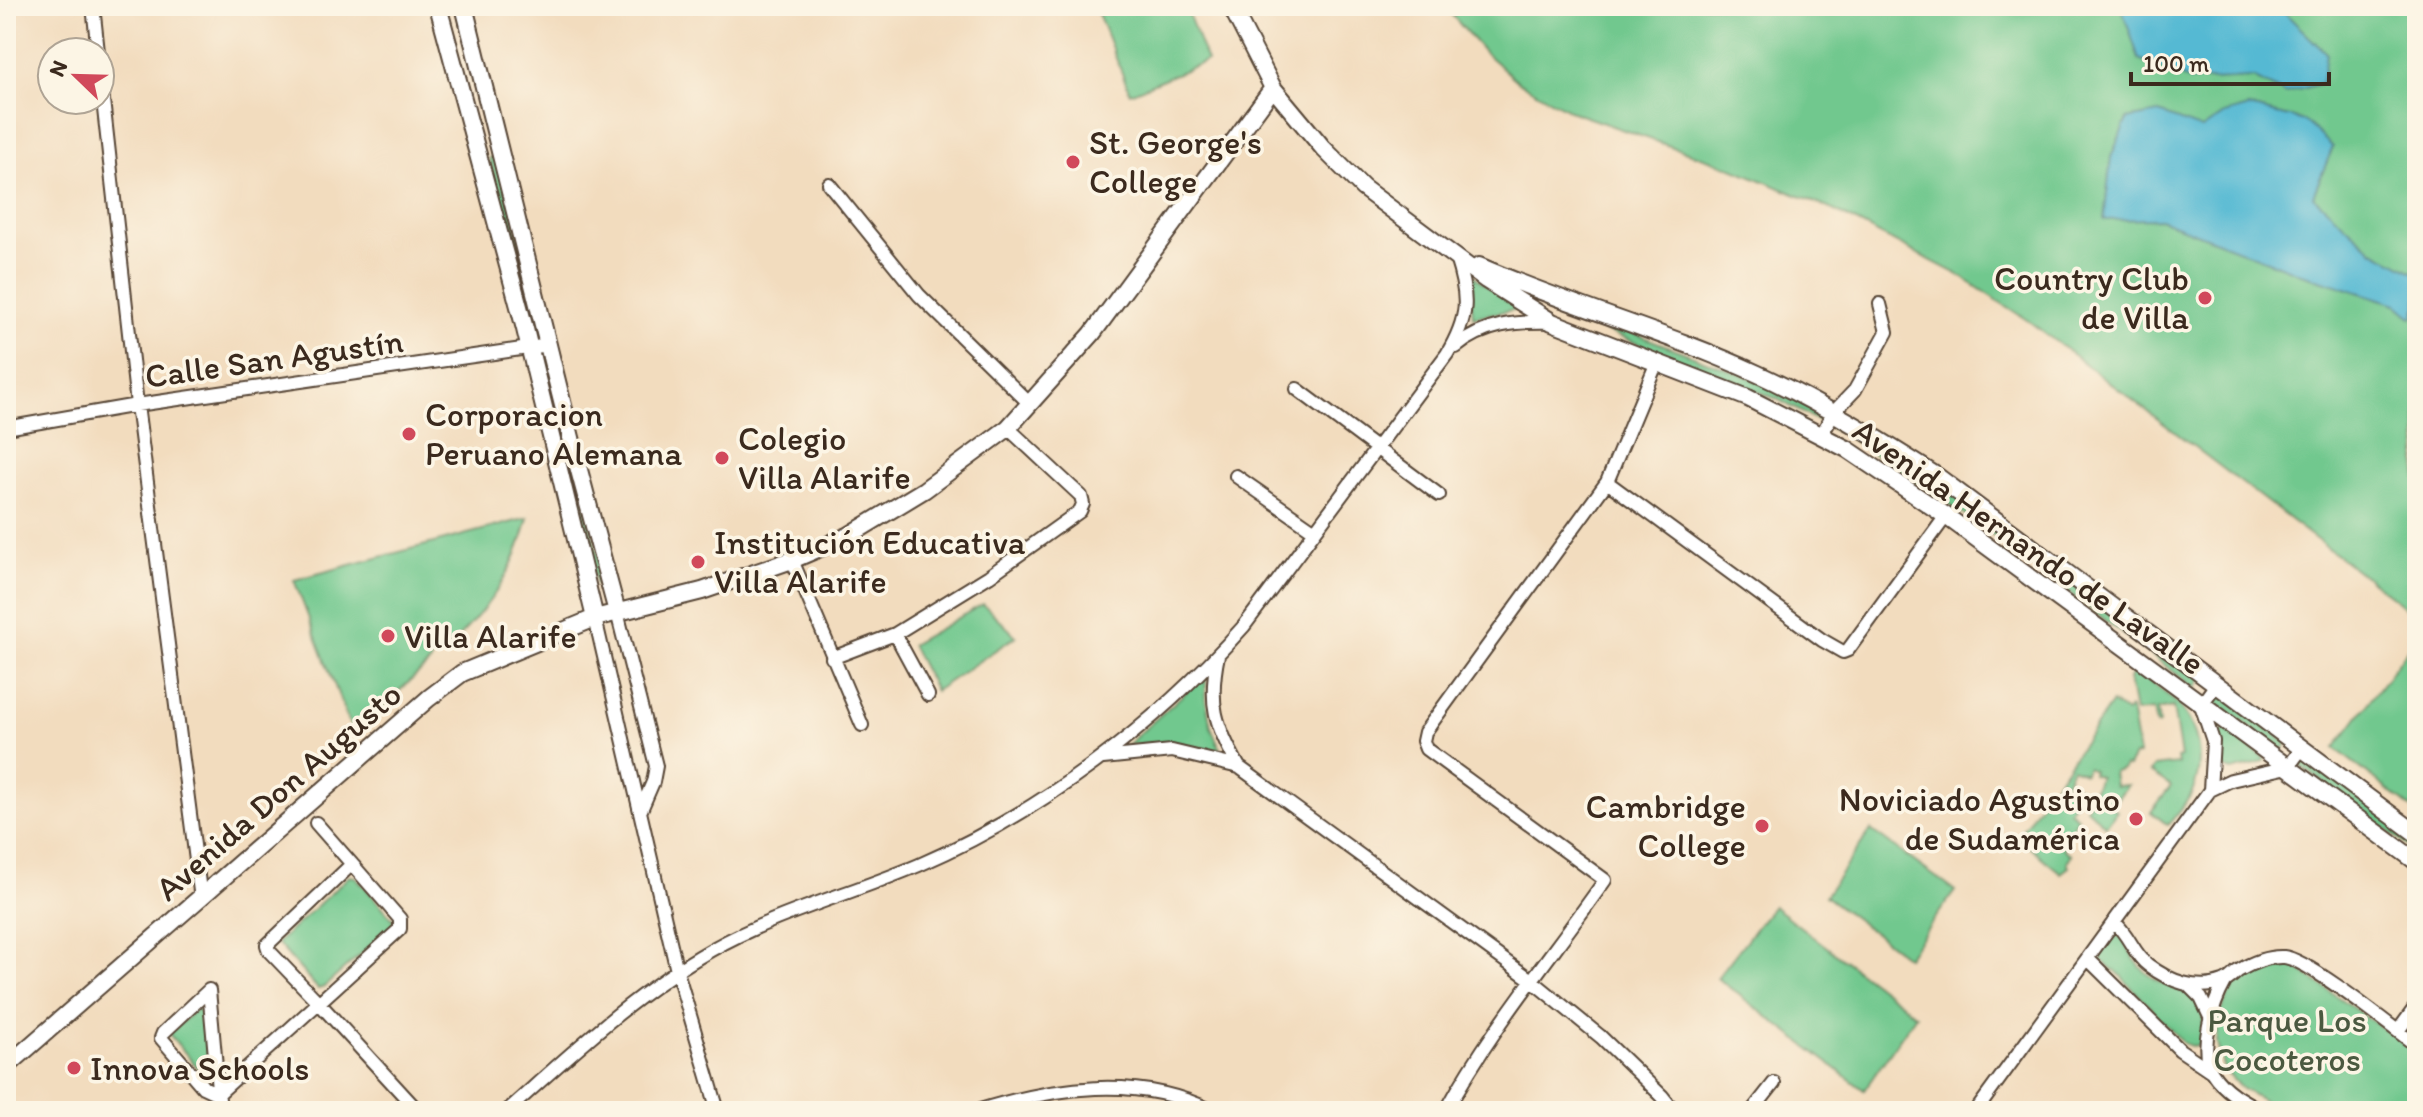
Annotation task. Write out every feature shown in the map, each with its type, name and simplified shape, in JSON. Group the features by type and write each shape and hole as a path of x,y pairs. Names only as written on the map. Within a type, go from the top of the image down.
{"street":[{"path":"93,6 96,36"},
{"path":"438,6 530,349 677,971 718,1111"},
{"path":"464,6 656,766 653,782 640,812"},
{"name":"Avenida Hernando de Lavalle","path":"1231,6 1273,88 1323,148 1363,188 1499,289 1552,322 1748,398 1847,449 1946,516 2417,862"},
{"path":"457,75 479,68"},
{"name":"Avenida Don Augusto","path":"6,1067 429,698 462,673 595,618 702,591 792,560 848,536 924,490 1008,428 1092,334 1273,88"},
{"path":"105,116 137,405 201,899"},
{"path":"474,142 496,135"},
{"path":"829,184 919,295 1030,404"},
{"path":"507,1111 606,1022 677,971 754,929 920,865 975,837 1103,758 1165,705 1244,626 1447,354 1459,334 1466,309 1463,280 1455,256"},
{"name":"Avenida Hernando de Lavalle","path":"1455,256 1515,282 1666,336 1758,374 1833,413 1938,477 2417,834"},
{"path":"1821,436 1833,413 1855,390 1887,332 1880,304"},
{"path":"1447,354 1467,337 1494,326 1520,321 1552,322"},
{"name":"Calle San Agustín","path":"6,428 137,405 549,345"},
{"path":"1446,1111 1470,1066 1530,979 1605,880 1426,749 1423,741 1425,732 1607,482 1657,362"},
{"path":"1297,389 1439,495"},
{"path":"832,658 895,634 989,576 1080,511 1083,504 1081,496 1008,428"},
{"path":"556,460 576,454"},
{"path":"1236,476 1315,531"},
{"path":"1607,482 1839,652 1852,645 1946,516"},
{"path":"792,560 862,725"},
{"path":"895,634 928,695"},
{"path":"1218,655 1212,682 1213,709 1223,739 1239,767"},
{"path":"2210,790 2213,741 2201,705 2217,683"},
{"path":"1976,1111 2210,790 2231,780 2288,767 2303,747"},
{"path":"1103,758 1172,751 1239,767 1530,979 1601,1037 1674,1111"},
{"path":"218,1094 320,1004 402,924 316,823"},
{"path":"352,864 267,945 269,951 418,1111"},
{"path":"2114,922 2143,962 2159,974 2188,985 2207,986 2225,982"},
{"path":"2211,1071 2207,1042 2215,1000 2225,982 2263,959 2287,957 2309,967 2417,1046"},
{"path":"2088,959 2180,1050 2211,1071 2235,1096 2262,1111"},
{"path":"2188,985 2201,998 2210,1017"},
{"path":"218,1094 203,1087 161,1038 209,990 220,1111"},
{"path":"2398,1031 2417,1005"},
{"path":"1752,1111 1774,1083"},
{"path":"977,1111 1023,1096 1088,1088 1140,1087 1197,1103 1212,1111"}],"green space":[{"path":"1095,6 1185,6 1207,61 1130,93"},
{"name":"Country Club de Villa","path":"1444,6 2417,6 2417,616 2030,322 1957,274 1833,210 1730,167 1572,112 1520,83 1484,52"},
{"path":"498,156 538,316 529,319 489,158"},
{"path":"1469,272 1518,309 1473,317"},
{"path":"1529,293 1766,384 1925,473 2202,678 2195,688 1978,524 1847,436 1777,399 1555,311"},
{"path":"579,482 605,582 596,584 571,484"},
{"name":"Villa Alarife","path":"528,518 506,575 472,623 443,652 438,651 431,657 431,662 353,733 294,580"},
{"path":"983,604 1016,636 935,691 911,645"},
{"path":"2417,637 2417,813 2335,748"},
{"path":"2135,671 2179,706 2196,737 2199,760 2195,783 2186,802 2168,825 2151,812 2171,786 2150,772 2154,767 2178,764 2177,758 2181,757 2173,707 2157,710 2159,724 2156,725 2153,710 2135,712 2129,679"},
{"path":"1206,674 1206,700 1211,727 1220,748 1212,750 1169,741 1127,745"},
{"path":"2222,695 2288,743 2282,751 2216,703"},
{"path":"2112,703 2126,713 2129,708 2131,710 2139,755 2134,756 2128,767 2113,772 2115,786 2128,785 2111,806 2117,811 2106,826 2086,808 2099,777 2087,767 2084,773 2072,768 2064,784 2081,788 2069,811 2078,818 2065,839 2063,848 2071,855 2067,863 2069,867 2061,873 2017,837"},
{"path":"2226,729 2265,759 2264,762 2233,771 2223,768 2220,733"},
{"path":"2306,756 2417,839 2417,853 2300,765"},
{"path":"1871,830 1955,891 1907,957 1825,896"},
{"path":"349,876 356,877 393,919 394,925 318,989 277,943"},
{"path":"1773,906 1916,1015 1864,1090 1717,978"},
{"path":"2115,936 2122,938 2148,974 2192,996 2199,1003 2203,1026 2198,1045 2183,1043 2121,976 2101,960 2102,948"},
{"name":"Parque Los Cocoteros","path":"2270,966 2294,966 2417,1053 2417,1111 2283,1111 2242,1089 2224,1070 2217,1044 2219,1014 2234,985"},
{"path":"197,1008 202,1014 210,1072 205,1076 169,1034"}],"water":[{"path":"2121,6 2285,6 2287,15 2326,53 2322,83 2285,94 2253,78 2191,81 2139,59"},
{"path":"2249,107 2305,121 2333,147 2313,196 2374,251 2417,274 2417,306 2413,318 2396,304 2298,273 2160,219 2104,220 2111,157 2127,119 2159,113 2202,129 2224,114"}],"place":[{"name":"St. George's College","path":"1073,162"},
{"name":"Country Club de Villa","path":"2205,298"},
{"name":"Corporacion Peruano Alemana","path":"409,434"},
{"name":"Colegio Villa Alarife","path":"722,458"},
{"name":"Institución Educativa Villa Alarife","path":"698,562"},
{"name":"Villa Alarife","path":"388,636"},
{"name":"Noviciado Agustino de Sudamérica","path":"2136,819"},
{"name":"Cambridge College","path":"1762,826"},
{"name":"Innova Schools","path":"74,1068"}]}
